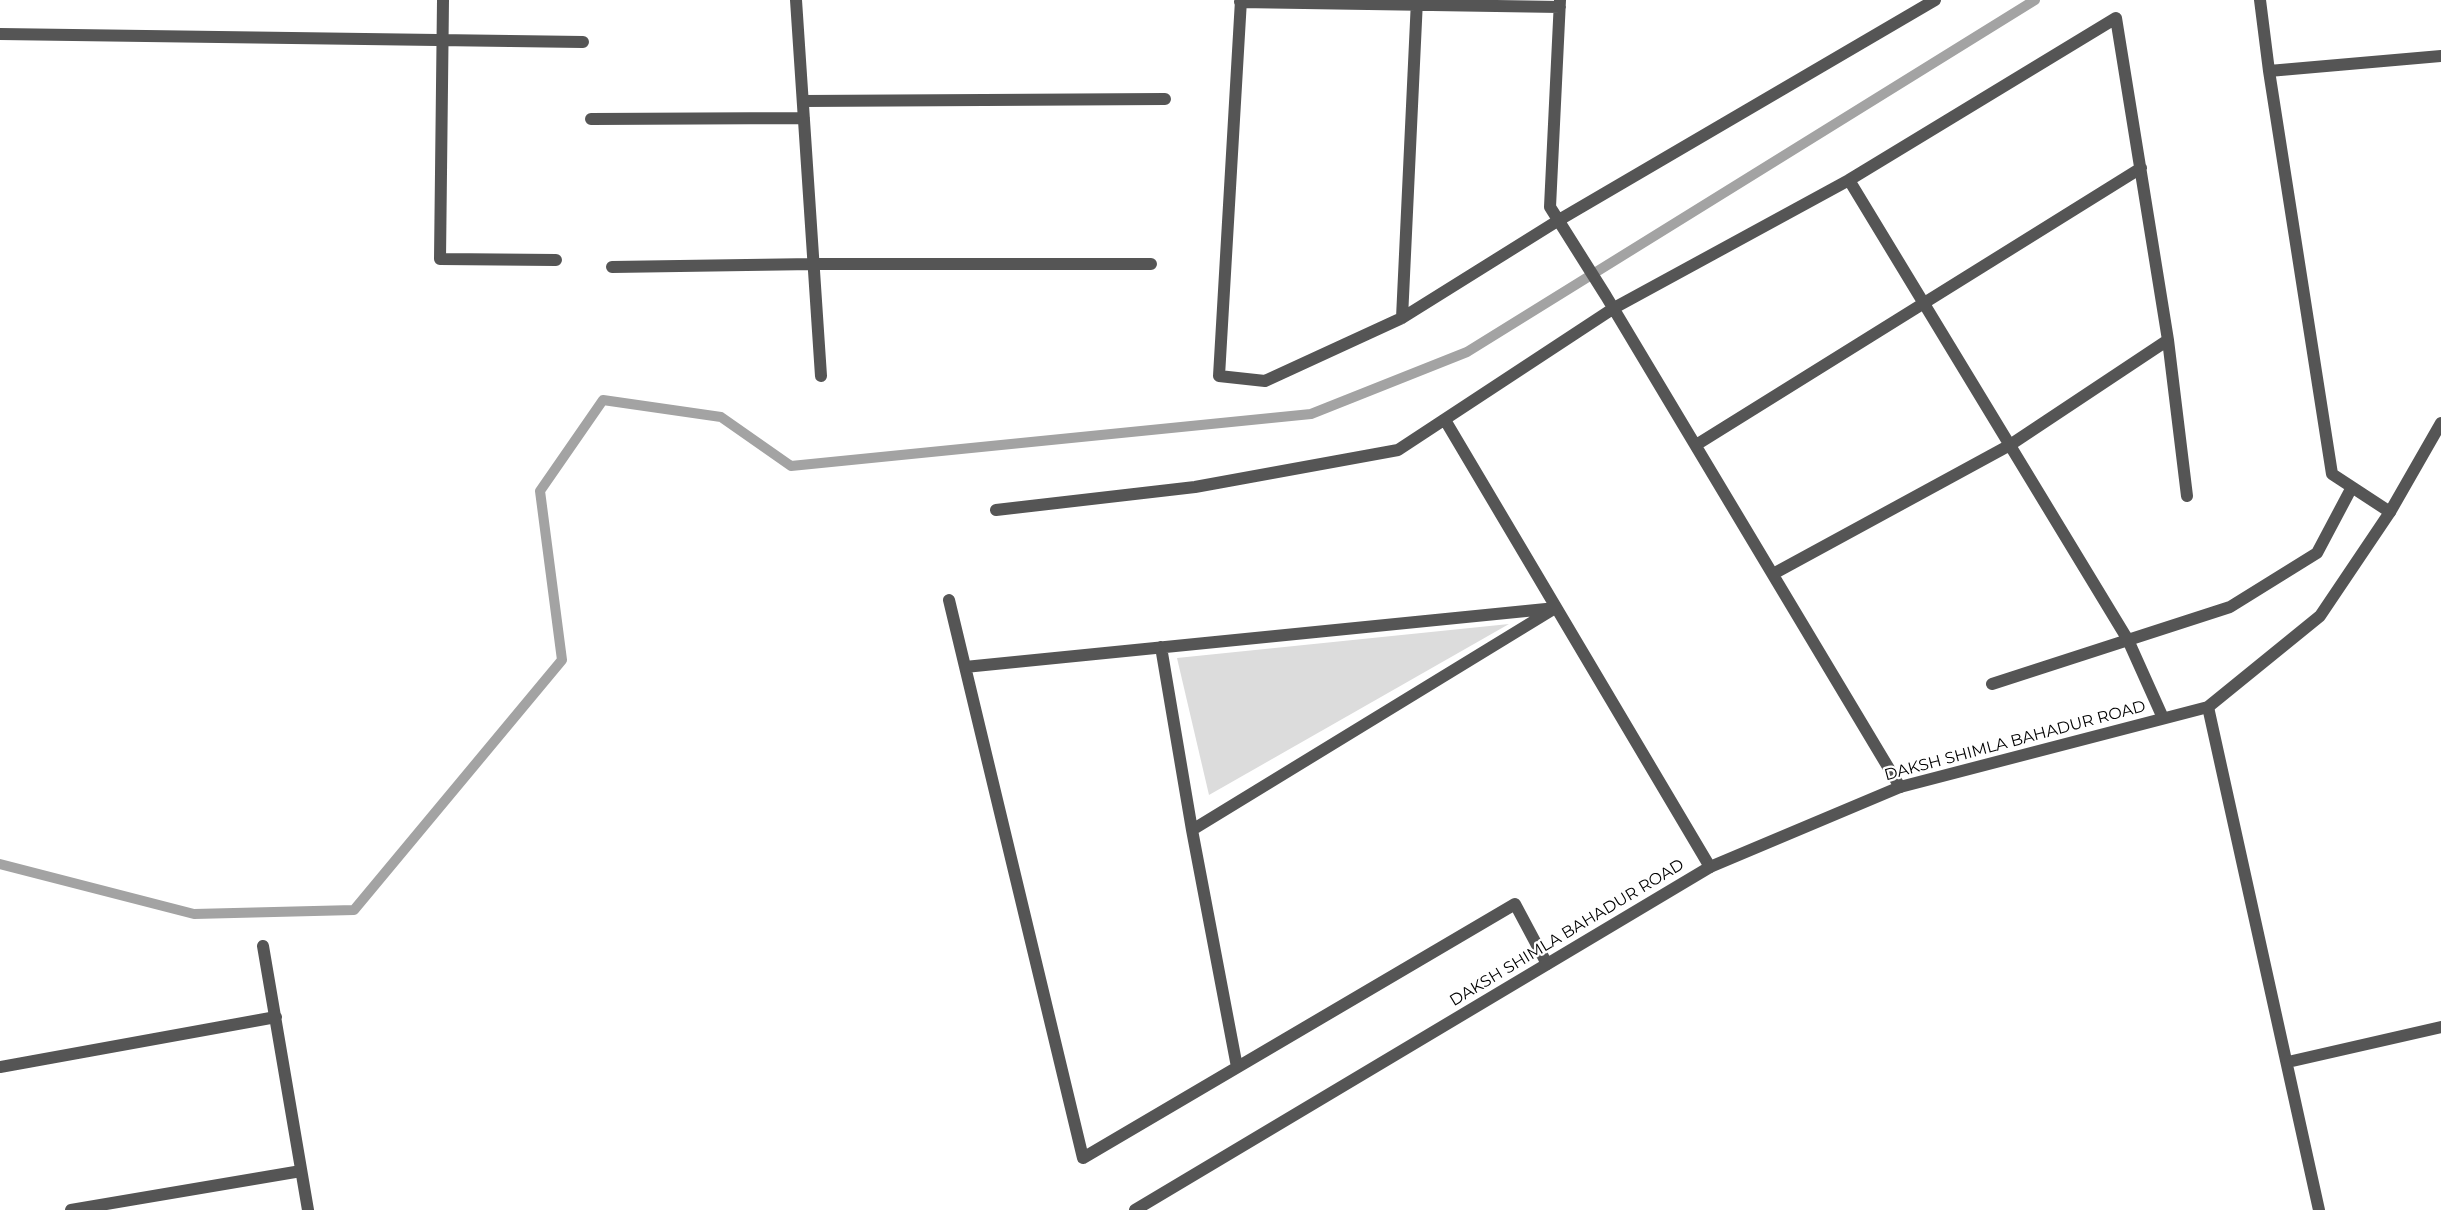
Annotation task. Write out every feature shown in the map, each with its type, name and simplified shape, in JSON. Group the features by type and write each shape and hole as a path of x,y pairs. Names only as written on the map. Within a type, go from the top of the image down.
{"street":[{"path":"443,0 440,259 556,260"},
{"path":"796,0 821,376"},
{"path":"1900,788 1614,308 1559,220 1550,207 1560,3 1240,1 1219,376 1265,381 1402,318 1559,220 1935,0"},
{"path":"2260,0 2332,474 2390,512"},
{"path":"1402,318 1417,3"},
{"path":"996,510 1195,487 1398,450 1614,308 1849,180 2116,18 2168,340 2187,496"},
{"path":"0,34 583,42"},
{"path":"2269,71 2441,57"},
{"path":"803,101 1165,99"},
{"path":"591,119 804,117"},
{"path":"1696,445 1925,305 2141,168"},
{"path":"1849,180 2128,640 2163,718"},
{"path":"612,267 814,264 1151,264"},
{"path":"1773,574 2010,445 2168,340"},
{"path":"1445,420 1710,867"},
{"name":"DAKSH SHIMLA BAHADUR ROAD","path":"1135,1210 1710,867 1900,788 2208,707 2320,616 2390,512 2441,423"},
{"path":"1992,684 2230,607 2317,553 2352,487"},
{"path":"949,600 1083,1158 1515,904 1547,964"},
{"path":"965,667 1556,608"},
{"path":"1192,830 1556,608"},
{"path":"1161,647 1192,830 1237,1067"},
{"path":"2208,707 2319,1210"},
{"path":"263,946 308,1210"},
{"path":"0,1067 276,1017"},
{"path":"2288,1062 2441,1027"},
{"path":"71,1210 301,1171"}],"shaded area":[{"path":"1509,624 1209,795 1177,658"}],"waterway":[{"path":"0,864 194,914 354,910 562,660 540,491 603,400 721,417 791,466 1311,414 1467,352 2035,0"}]}
